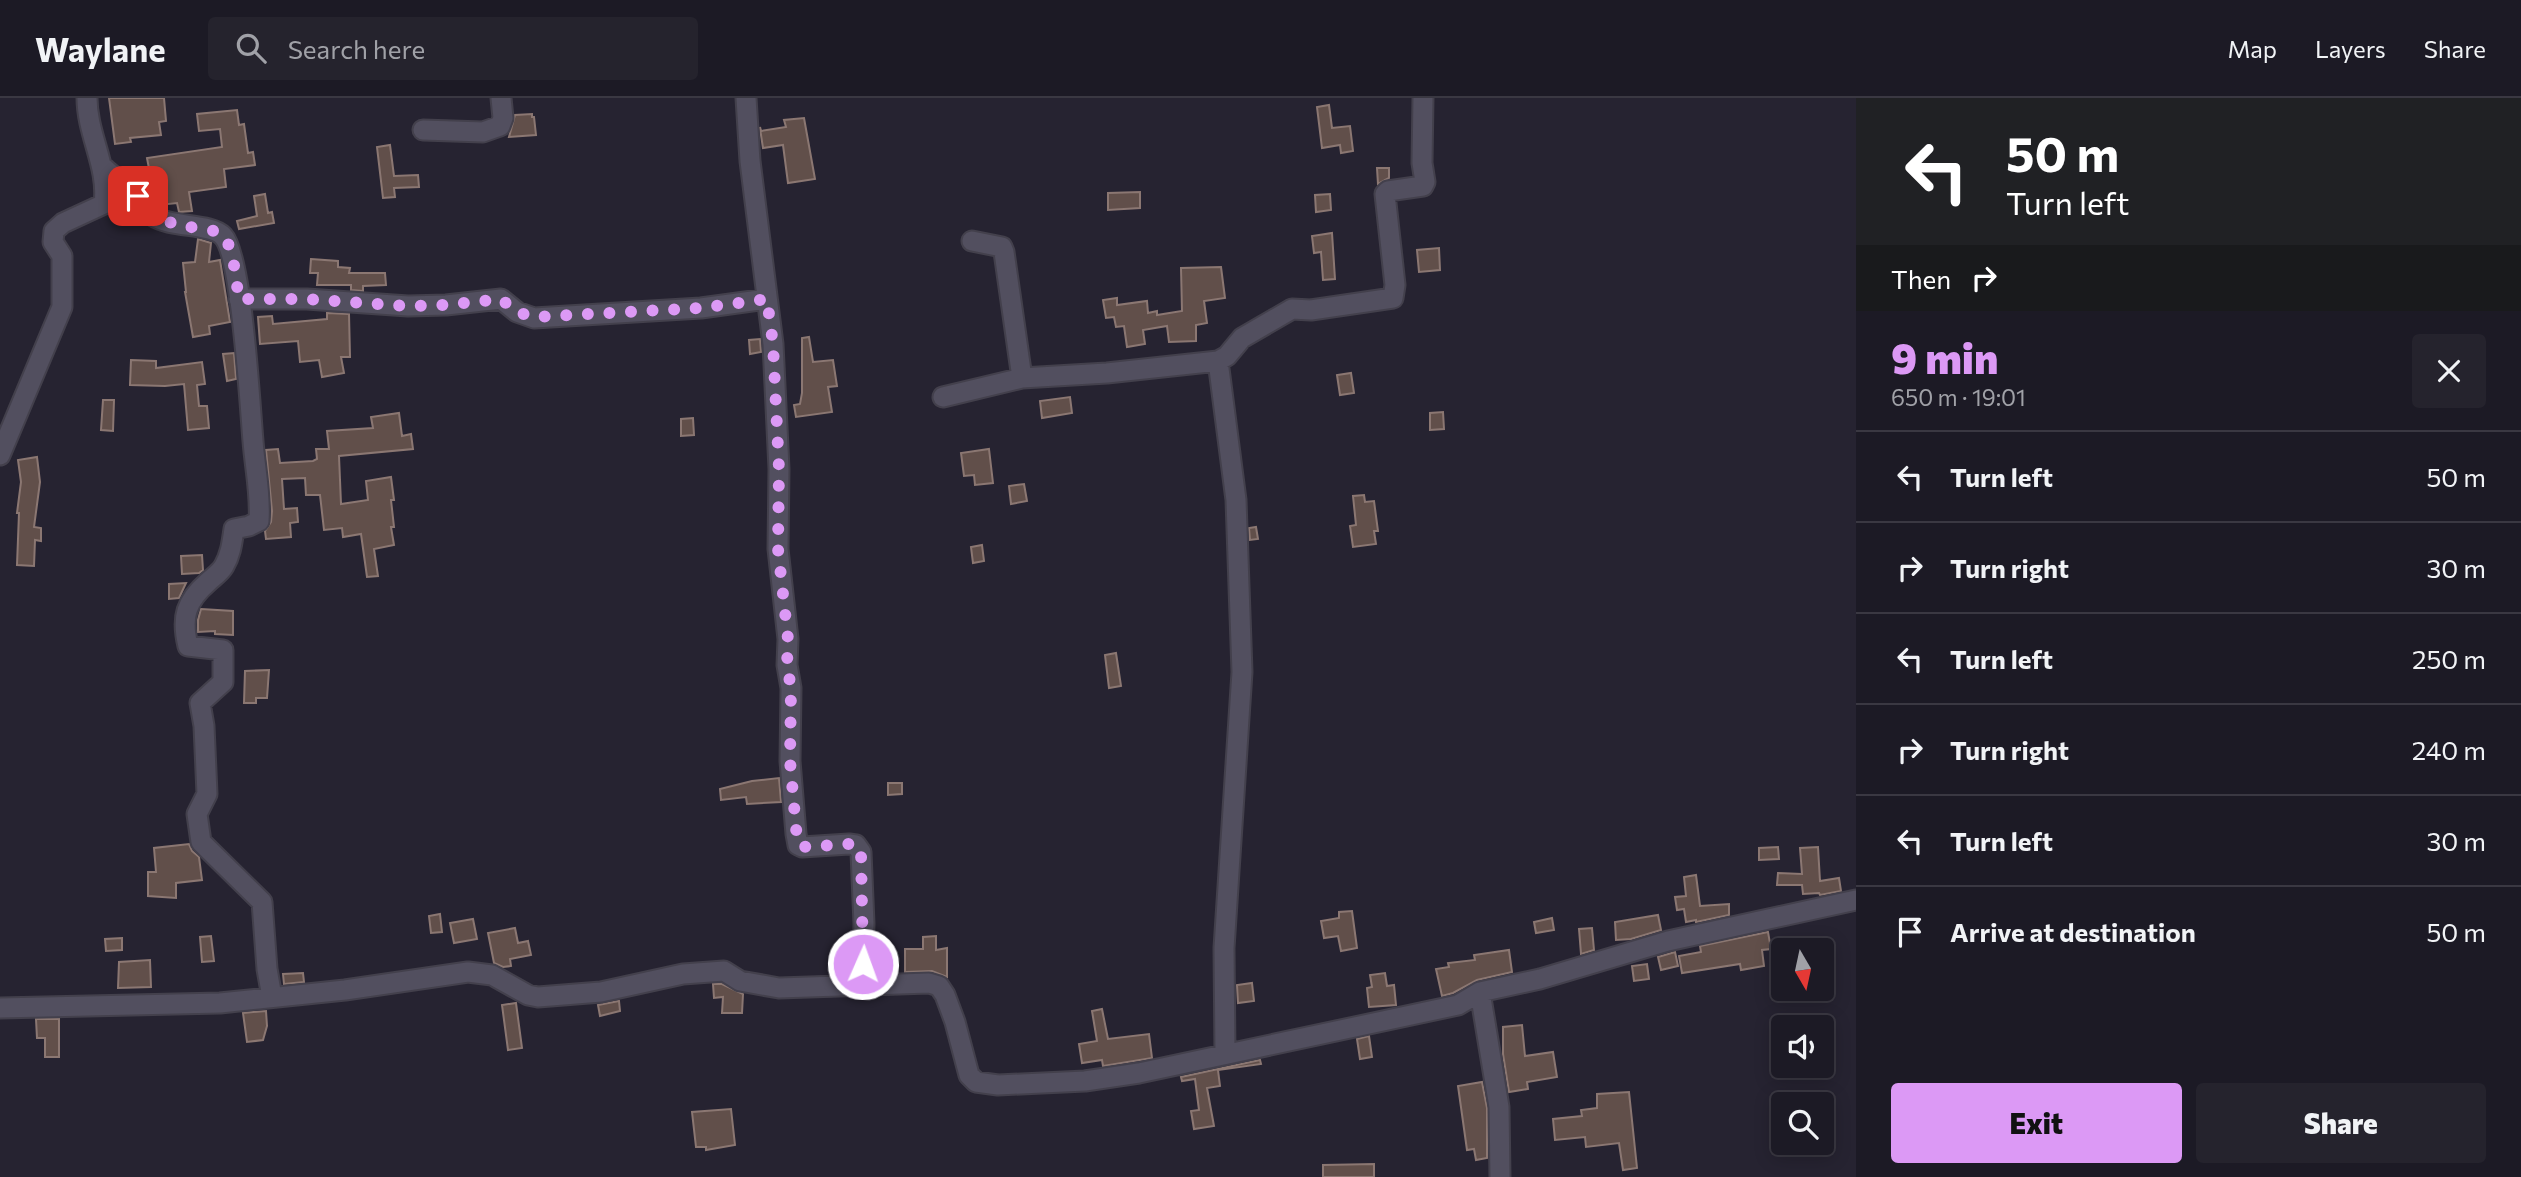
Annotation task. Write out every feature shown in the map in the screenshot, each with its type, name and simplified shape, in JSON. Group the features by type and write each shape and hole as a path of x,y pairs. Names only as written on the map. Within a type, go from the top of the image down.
{"street":[{"path":"0,455 62,307 62,256 53,242 54,231 63,223 104,204 104,168 87,109 87,98"},
{"path":"423,130 483,131 500,126 503,118 501,98"},
{"path":"746,98 750,161 773,344 779,469 778,549 788,639 787,665 791,688 790,761 797,839 802,847 849,844 856,845 861,852 864,924 862,984"},
{"path":"943,397 1023,378 1107,373 1218,361 1227,356 1242,338 1292,309 1311,310 1393,298 1395,285 1385,194 1388,191 1423,186 1425,182 1422,163 1423,98"},
{"path":"104,168 138,196 144,208 153,215 168,223 208,229 223,236 228,244 239,299 247,367 259,521 234,529 231,550 222,569 187,606 184,630 188,646 223,650 223,682 200,703 204,726 207,794 197,814 201,842 262,902 272,997"},
{"path":"972,241 1002,247 1004,252 1023,378"},
{"path":"239,299 307,299 408,306 501,299 517,312 534,317 701,308 767,299"},
{"path":"1218,361 1236,500 1242,672 1224,948 1225,1053"},
{"path":"0,1008 172,1006 345,990 468,972 484,972 528,995 538,997 601,992 683,974 724,971 740,981 779,988 929,983 939,986 951,1008 969,1075 976,1082 999,1086 1085,1081 1139,1073 1458,1005 1480,992 1540,979 1668,941 1856,900"},
{"path":"1480,992 1499,1107 1500,1177"}],"building":[{"path":"109,98 164,98 166,121 159,122 161,135 130,138 131,142 115,144"},
{"path":"1329,105 1332,128 1350,126 1353,151 1341,153 1340,145 1322,148 1317,107"},
{"path":"237,110 239,125 244,124 248,153 253,152 255,165 224,169 226,187 189,192 192,211 179,212 177,203 159,205 146,187 143,175 150,174 147,158 222,147 220,129 199,131 197,114"},
{"path":"532,114 536,135 509,137 515,115"},
{"path":"804,118 815,179 788,183 783,145 763,148 760,127 761,131 786,127 784,120"},
{"path":"390,145 394,176 418,175 419,187 394,188 395,197 383,198 377,147"},
{"path":"1377,168 1389,168 1389,178 1378,184"},
{"path":"1140,192 1140,208 1108,210 1108,193"},
{"path":"265,194 268,213 272,212 274,223 239,229 237,221 257,216 254,196"},
{"path":"1330,194 1331,210 1316,212 1315,195"},
{"path":"1332,233 1335,279 1323,280 1321,252 1314,253 1312,236"},
{"path":"198,239 211,243 209,262 220,260 230,322 209,326 210,334 193,337 183,263 195,262"},
{"path":"1439,248 1440,270 1419,272 1417,250"},
{"path":"311,259 338,261 338,267 350,268 349,273 385,273 386,285 363,286 363,291 351,290 351,285 317,285 318,273 310,273"},
{"path":"1221,267 1225,298 1204,301 1207,323 1196,325 1196,341 1169,342 1167,326 1143,330 1145,344 1127,347 1124,326 1116,327 1114,317 1106,318 1103,300 1117,298 1117,305 1147,301 1148,313 1157,311 1157,315 1182,311 1181,268"},
{"path":"327,313 349,314 350,357 341,357 344,373 322,377 319,360 300,362 298,341 260,344 258,317 272,316 273,324 327,319"},
{"path":"809,337 813,362 833,360 837,386 828,387 832,412 796,417 794,405 800,404 802,393 802,338"},
{"path":"760,339 761,352 750,354 749,340"},
{"path":"234,353 236,379 227,381 223,354"},
{"path":"131,360 156,361 156,368 202,362 205,384 197,385 199,406 207,406 209,428 188,430 184,384 130,385"},
{"path":"1351,373 1354,393 1340,395 1337,375"},
{"path":"1070,397 1072,413 1042,418 1040,401"},
{"path":"103,400 114,400 113,431 101,430"},
{"path":"1443,412 1444,429 1430,430 1430,413"},
{"path":"399,413 402,436 411,434 413,449 339,456 341,504 368,500 366,481 391,477 394,527 391,527 394,545 374,549 378,576 367,577 361,534 343,537 342,528 324,530 320,495 306,495 305,478 282,479 284,509 297,508 298,522 290,523 291,537 266,539 265,531 271,522 272,511 266,450 278,449 280,463 313,461 317,459 316,449 329,449 327,431 373,428 371,417"},
{"path":"693,418 694,435 681,436 681,419"},
{"path":"989,449 993,483 975,485 974,475 964,476 961,453"},
{"path":"37,457 40,482 34,527 41,528 41,541 35,540 34,566 17,565 17,513 21,482 18,460"},
{"path":"1024,484 1027,501 1011,504 1009,486"},
{"path":"1364,495 1365,502 1374,501 1378,531 1374,531 1376,544 1353,547 1350,526 1356,525 1353,496"},
{"path":"1256,527 1258,539 1250,540 1249,528"},
{"path":"982,545 984,561 973,563 971,547"},
{"path":"202,555 203,570 199,573 182,574 181,556"},
{"path":"186,583 179,598 169,599 169,584"},
{"path":"201,609 233,611 233,635 215,634 215,631 198,632"},
{"path":"1116,653 1121,686 1109,688 1105,655"},
{"path":"269,670 267,698 256,698 256,703 244,703 245,671"},
{"path":"779,778 781,802 747,804 746,797 721,800 720,789"},
{"path":"888,783 902,783 902,794 888,795"},
{"path":"189,844 199,857 202,880 176,883 176,898 148,896 148,872 156,872 154,848"},
{"path":"1778,847 1779,859 1759,860 1759,848"},
{"path":"1818,847 1820,881 1839,878 1841,891 1820,895 1803,894 1802,885 1777,885 1778,873 1802,874 1800,848"},
{"path":"1696,875 1700,906 1729,904 1729,915 1686,922 1684,909 1677,910 1675,897 1686,896 1684,877"},
{"path":"1352,911 1357,948 1341,951 1338,936 1324,938 1321,921 1339,918 1339,912"},
{"path":"440,914 442,932 431,933 429,916"},
{"path":"1658,915 1661,930 1631,939 1616,940 1615,922"},
{"path":"1552,918 1554,930 1536,933 1534,922"},
{"path":"473,919 477,939 454,943 450,923"},
{"path":"515,928 518,943 528,941 531,955 510,959 511,966 503,967 494,963 488,933"},
{"path":"1592,928 1594,950 1581,954 1579,929"},
{"path":"1768,932 1771,949 1762,950 1764,966 1741,970 1740,964 1682,973 1679,956 1701,952 1700,946"},
{"path":"211,936 214,961 202,962 200,937"},
{"path":"936,936 936,950 947,948 947,977 932,971 905,972 905,949 923,949 923,937"},
{"path":"122,938 122,950 106,951 105,939"},
{"path":"1509,950 1512,972 1477,980 1442,996 1436,969 1449,967 1448,963 1475,960 1474,955"},
{"path":"1675,952 1678,966 1661,970 1658,957"},
{"path":"150,960 151,987 118,988 119,962"},
{"path":"1647,964 1649,979 1634,981 1632,966"},
{"path":"303,973 304,982 284,984 283,974"},
{"path":"1385,973 1387,986 1394,985 1396,1005 1369,1007 1367,988 1372,987 1370,975"},
{"path":"1252,983 1254,1001 1238,1003 1237,985"},
{"path":"713,984 722,984 743,994 742,1013 722,1013 723,997 714,998"},
{"path":"619,1001 620,1011 600,1016 598,1005"},
{"path":"516,1003 522,1048 508,1050 502,1005"},
{"path":"1102,1009 1108,1039 1149,1034 1152,1058 1103,1066 1102,1060 1082,1063 1079,1044 1097,1041 1092,1011"},
{"path":"266,1011 267,1026 263,1040 247,1042 243,1013"},
{"path":"36,1019 59,1019 59,1057 45,1057 45,1038 37,1038"},
{"path":"1522,1025 1525,1056 1553,1052 1557,1077 1527,1082 1528,1089 1509,1092 1503,1054 1503,1027"},
{"path":"1369,1036 1372,1057 1360,1059 1357,1039"},
{"path":"1260,1060 1261,1064 1218,1070 1220,1086 1207,1088 1214,1126 1194,1129 1191,1111 1199,1110 1195,1079 1182,1081 1181,1077"},
{"path":"1482,1082 1487,1108 1487,1158 1476,1160 1474,1149 1467,1150 1458,1086"},
{"path":"1629,1092 1637,1168 1623,1170 1619,1143 1586,1147 1585,1137 1555,1140 1553,1119 1582,1116 1581,1110 1597,1108 1597,1094"},
{"path":"731,1109 735,1145 706,1150 706,1147 696,1147 692,1112"},
{"path":"1374,1164 1374,1177 1323,1177 1323,1165"}],"route":[{"path":"138,196 144,208 168,223 208,229 223,236 228,244 239,299 307,299 408,306 501,299 517,312 534,317 701,308 767,299 773,344 779,469 778,549 788,639 787,665 791,688 790,761 797,839 798,845 806,848 849,844 859,848 862,857 863,964"}]}
